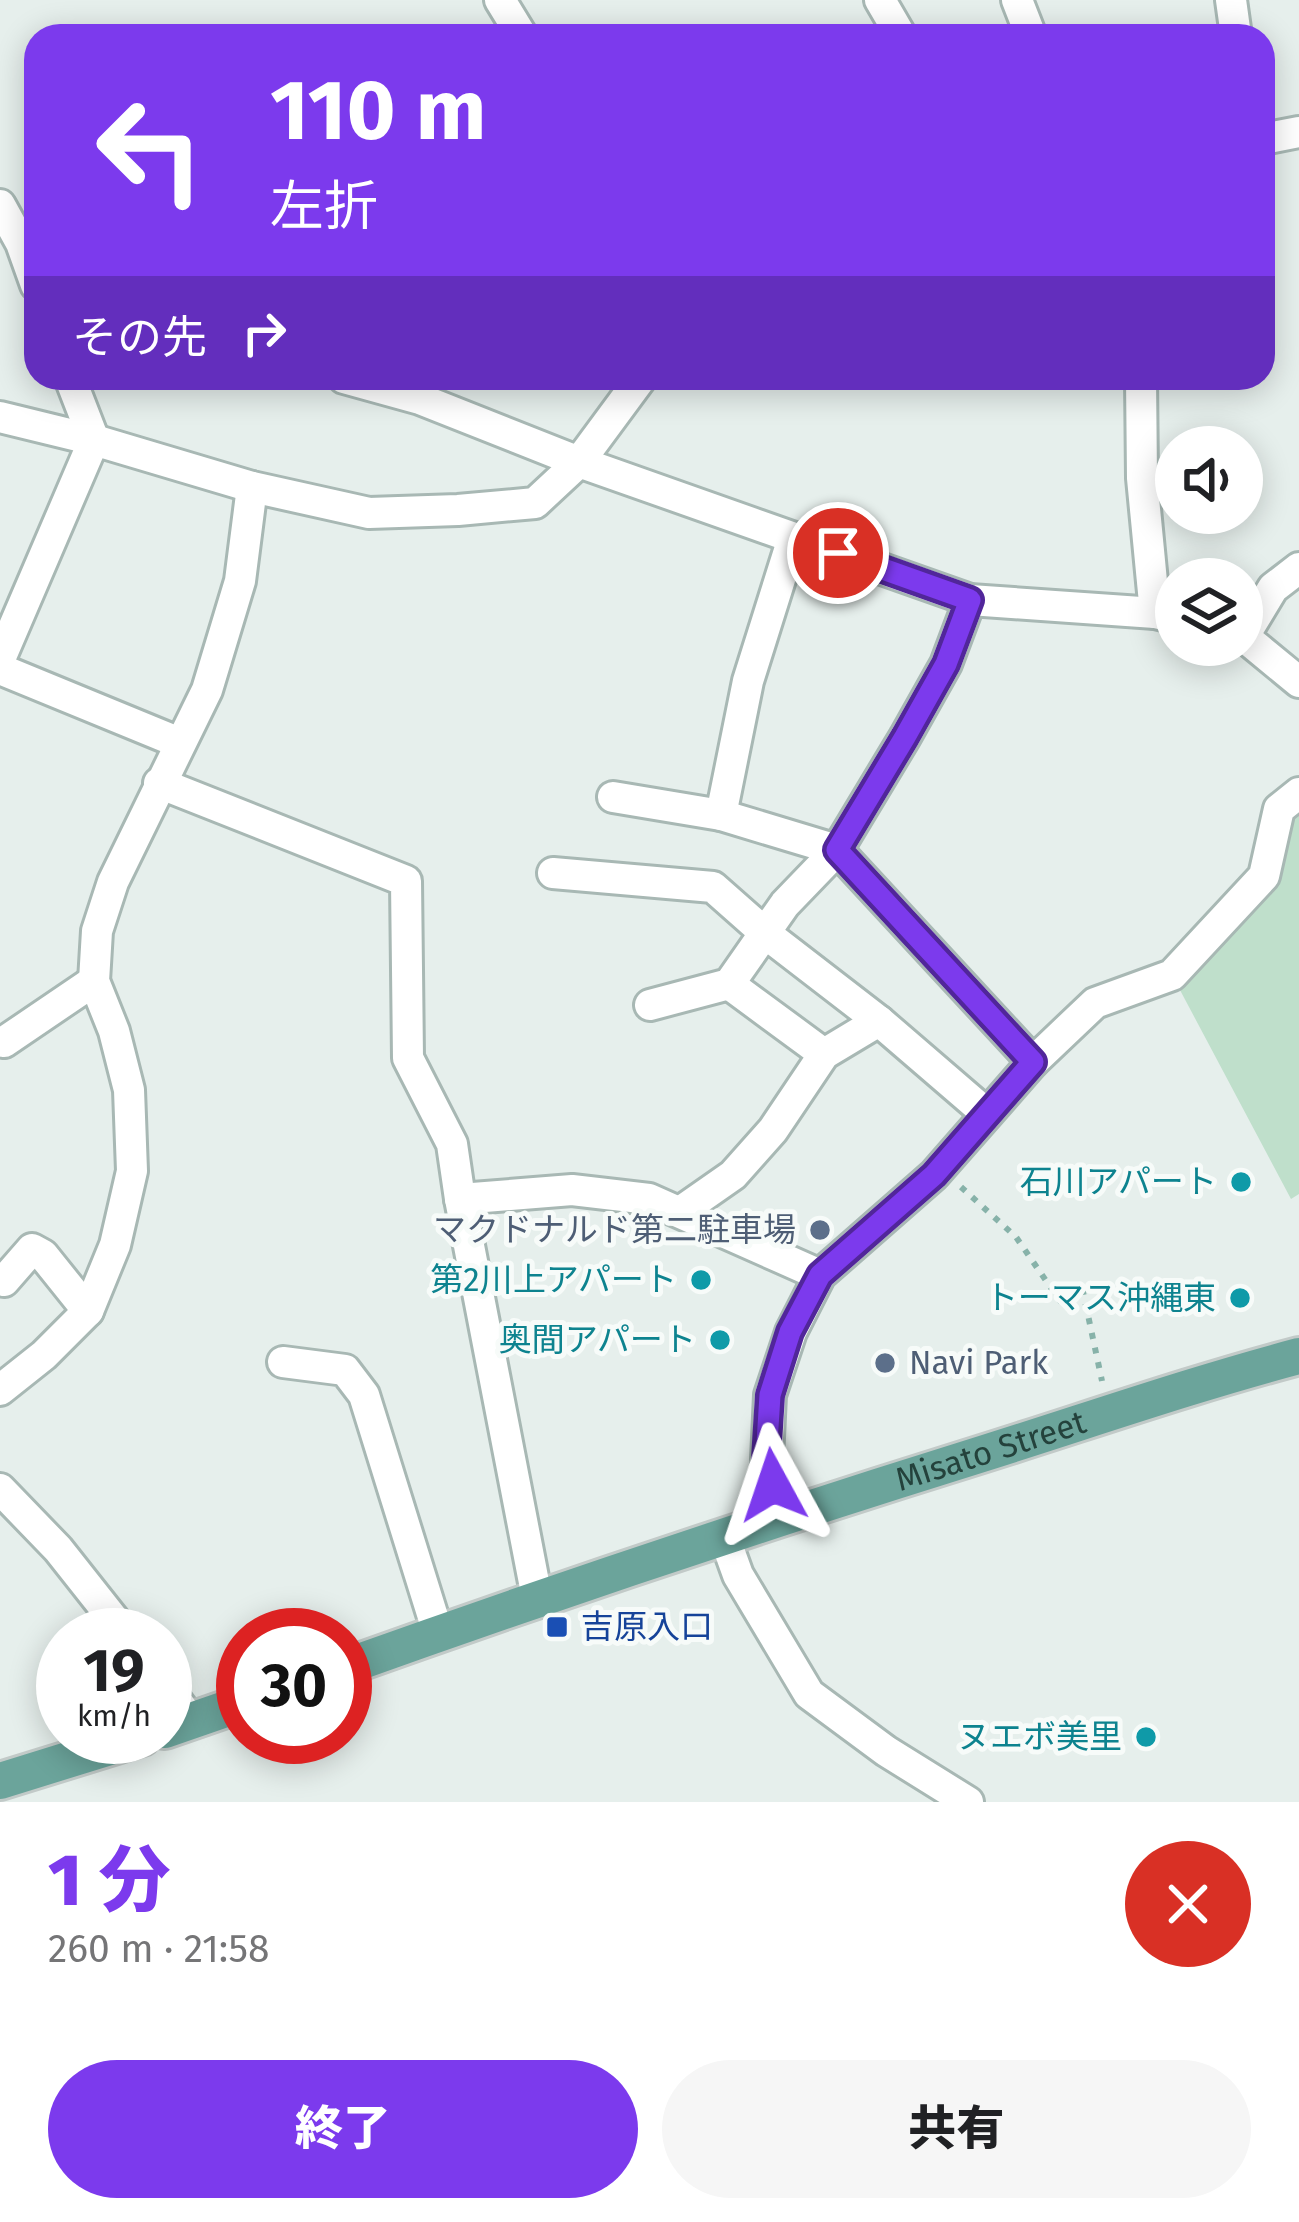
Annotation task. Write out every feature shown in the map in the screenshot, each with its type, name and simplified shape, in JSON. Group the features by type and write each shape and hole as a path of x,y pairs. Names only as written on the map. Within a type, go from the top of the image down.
{"main road":[{"name":"Misato Street","path":"372,1657 781,1517 1299,1356"},
{"path":"9,1787 70,1764"}],"street":[{"path":"0,205 10,246"},
{"path":"0,659 94,440 75,390"},
{"path":"387,390 970,600 1155,615"},
{"path":"0,417 252,487 369,514 535,503 579,462 632,390"},
{"path":"1141,390 1142,478 1156,558"},
{"path":"0,1390 88,1311 115,1245 132,1171 128,1090 114,1031 94,981 97,931 113,882 207,690 240,581 252,487"},
{"path":"721,815 748,681 793,538"},
{"path":"1263,605 1274,588 1299,568"},
{"path":"650,1005 729,984 785,904 837,850 946,664 970,600"},
{"path":"1263,652 1299,682"},
{"path":"0,669 180,743"},
{"path":"160,783 406,881 408,1058 452,1144 537,1598"},
{"path":"781,1517 766,1459 770,1395 790,1332 820,1275 941,1167 1033,1062 1095,1004 1172,975 1264,876 1279,808 1299,793"},
{"path":"613,797 721,815 837,850 1033,1062"},
{"path":"553,873 713,887 987,1114"},
{"path":"4,1042 94,981"},
{"path":"729,984 824,1054"},
{"path":"680,1212 733,1175 773,1130 824,1054 879,1021"},
{"path":"460,1198 572,1190 649,1199 820,1275"},
{"path":"4,1281 32,1249 43,1255 88,1311"},
{"path":"283,1362 345,1370 364,1395 438,1633"},
{"path":"0,1489 58,1549 105,1608"},
{"path":"724,1537 738,1575 809,1694 886,1751 968,1802"}],"path":[{"path":"941,1167 1016,1237 1060,1301 1082,1287 1101,1379 1116,1412"}],"green space":[{"path":"1299,793 1299,1194 1291,1199 1172,975 1264,876"}],"place":[{"name":"石川アパート","path":"1241,1182"},
{"name":"マクドナルド第二駐車場","path":"820,1230"},
{"name":"第2川上アパート","path":"701,1280"},
{"name":"トーマス沖縄東","path":"1240,1298"},
{"name":"奥間アパート","path":"720,1340"},
{"name":"Navi Park","path":"885,1363"},
{"name":"吉原入口","path":"557,1627"},
{"name":"ヌエボ美里","path":"1146,1737"}],"route":[{"path":"773,1485 766,1459 770,1395 790,1332 820,1275 934,1175 1033,1062 837,850 946,664 970,600 838,553"}]}
